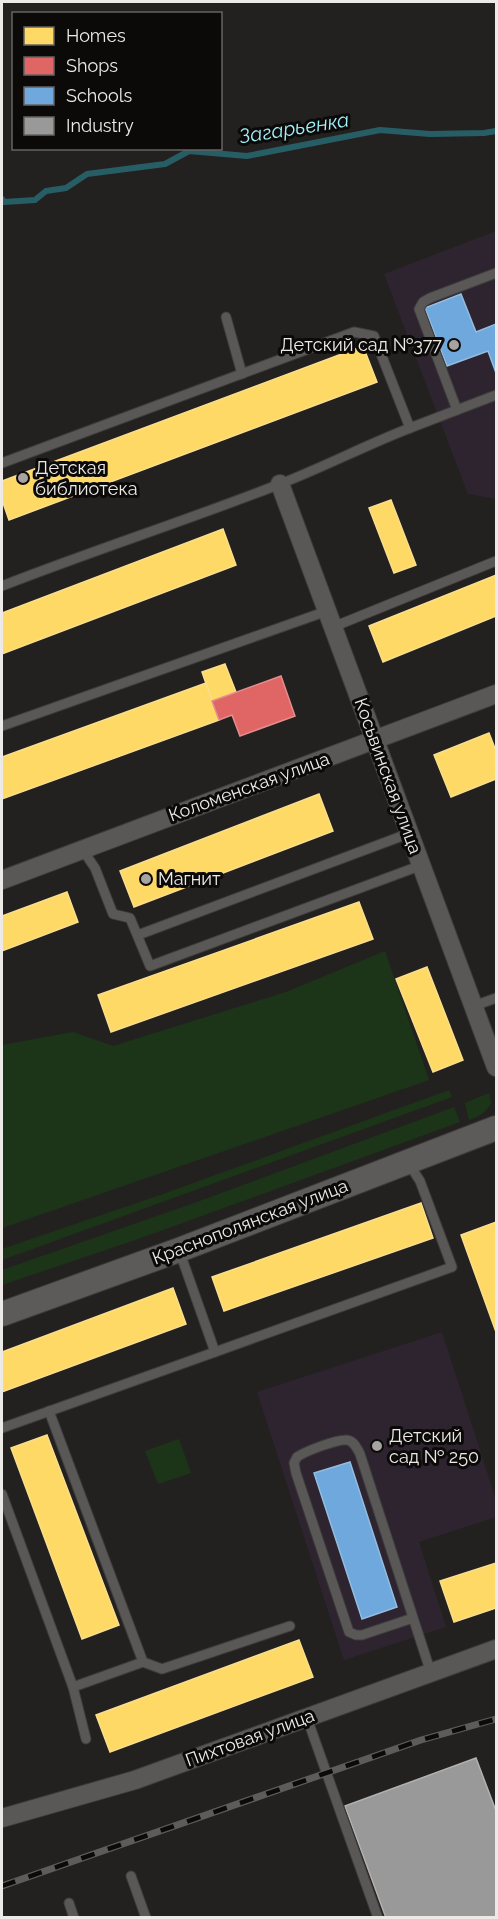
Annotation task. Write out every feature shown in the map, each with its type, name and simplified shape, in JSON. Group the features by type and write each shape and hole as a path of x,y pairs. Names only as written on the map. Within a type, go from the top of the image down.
{"main road":[{"name":"Краснополянская улица","path":"2,1314 179,1250 496,1128"}],"street":[{"name":"Косьвинская улица","path":"280,484 496,1067"},
{"name":"Коломенская улица","path":"2,880 496,694"},
{"name":"Пихтовая улица","path":"2,1818 135,1780 496,1649"}],"lane":[{"path":"457,410 419,309 423,302 430,298 496,273"},
{"path":"226,317 242,374"},
{"path":"2,463 354,332 374,336 410,428"},
{"path":"2,586 280,484 344,458 376,441 496,395"},
{"path":"2,726 330,619 496,561"},
{"path":"138,935 410,833"},
{"path":"82,849 95,868 113,914 130,918 150,966 422,865"},
{"path":"474,1006 496,998"},
{"path":"2,1428 452,1267 420,1181 408,1162"},
{"path":"179,1250 215,1352"},
{"path":"49,1411 143,1662"},
{"path":"413,1618 362,1635 349,1632 296,1473 294,1463 297,1457 339,1441 347,1440 354,1444 360,1454 431,1673"},
{"path":"2,1494 73,1687 86,1739"},
{"path":"73,1687 143,1662 162,1669 290,1626"},
{"path":"307,1718 374,1916"},
{"path":"131,1876 146,1917"},
{"path":"69,1903 74,1917"}],"shaded area":[{"name":"Детский сад №377","path":"496,231 496,499 468,494 384,274"},
{"name":"Детский сад № 250","path":"442,1332 496,1500 496,1517 419,1542 446,1627 344,1660 257,1392"}],"green space":[{"path":"385,951 429,1080 2,1228 2,1045 73,1032 113,1046 286,992"},
{"path":"449,1090 452,1097 2,1260 2,1249 163,1194"},
{"path":"489,1093 491,1103 487,1109 469,1120 465,1103"},
{"path":"454,1107 460,1122 141,1238 2,1285 2,1270 197,1202"},
{"path":"179,1439 191,1473 158,1484 145,1451"}],"building: Homes":[{"path":"363,346 377,382 9,520 2,500 2,481"},
{"path":"391,500 416,565 394,573 369,508"},
{"path":"223,529 236,565 2,654 2,613"},
{"path":"496,575 496,616 383,662 369,626"},
{"path":"225,664 236,692 212,701 202,672"},
{"path":"206,683 219,720 2,799 2,757"},
{"path":"489,733 496,751 496,779 451,797 434,755"},
{"path":"319,794 333,831 134,907 120,871"},
{"path":"67,892 78,922 2,951 2,916"},
{"path":"359,902 373,939 111,1032 98,995"},
{"path":"427,967 463,1060 433,1072 396,979"},
{"path":"421,1203 433,1238 224,1311 212,1277"},
{"path":"496,1222 496,1332 461,1235"},
{"path":"173,1288 186,1324 2,1392 2,1352"},
{"path":"47,1435 119,1625 82,1639 11,1448"},
{"path":"496,1563 496,1608 454,1622 440,1581"},
{"path":"299,1640 313,1677 110,1752 96,1715"}],"building: Shops":[{"path":"281,676 295,716 240,736 232,715 219,720 212,701"}],"building: Schools":[{"path":"461,294 476,332 496,324 496,373 488,351 447,366 425,308"},
{"path":"350,1462 397,1607 362,1619 314,1473"}],"building: Industry":[{"path":"476,1758 496,1811 496,1918 386,1918 345,1806"}],"waterway":[{"name":"Загарьенка","path":"2,199 4,202 35,200 46,191 66,188 87,174 165,164 189,151 247,156 380,130 430,134 496,131"}],"railway":[{"path":"2,1886 421,1740 496,1719"}],"place":[{"name":"Детский сад №377","path":"454,345"},
{"name":"Детская библиотека","path":"23,478"},
{"name":"Магнит","path":"146,879"},
{"name":"Детский сад № 250","path":"377,1446"}]}
